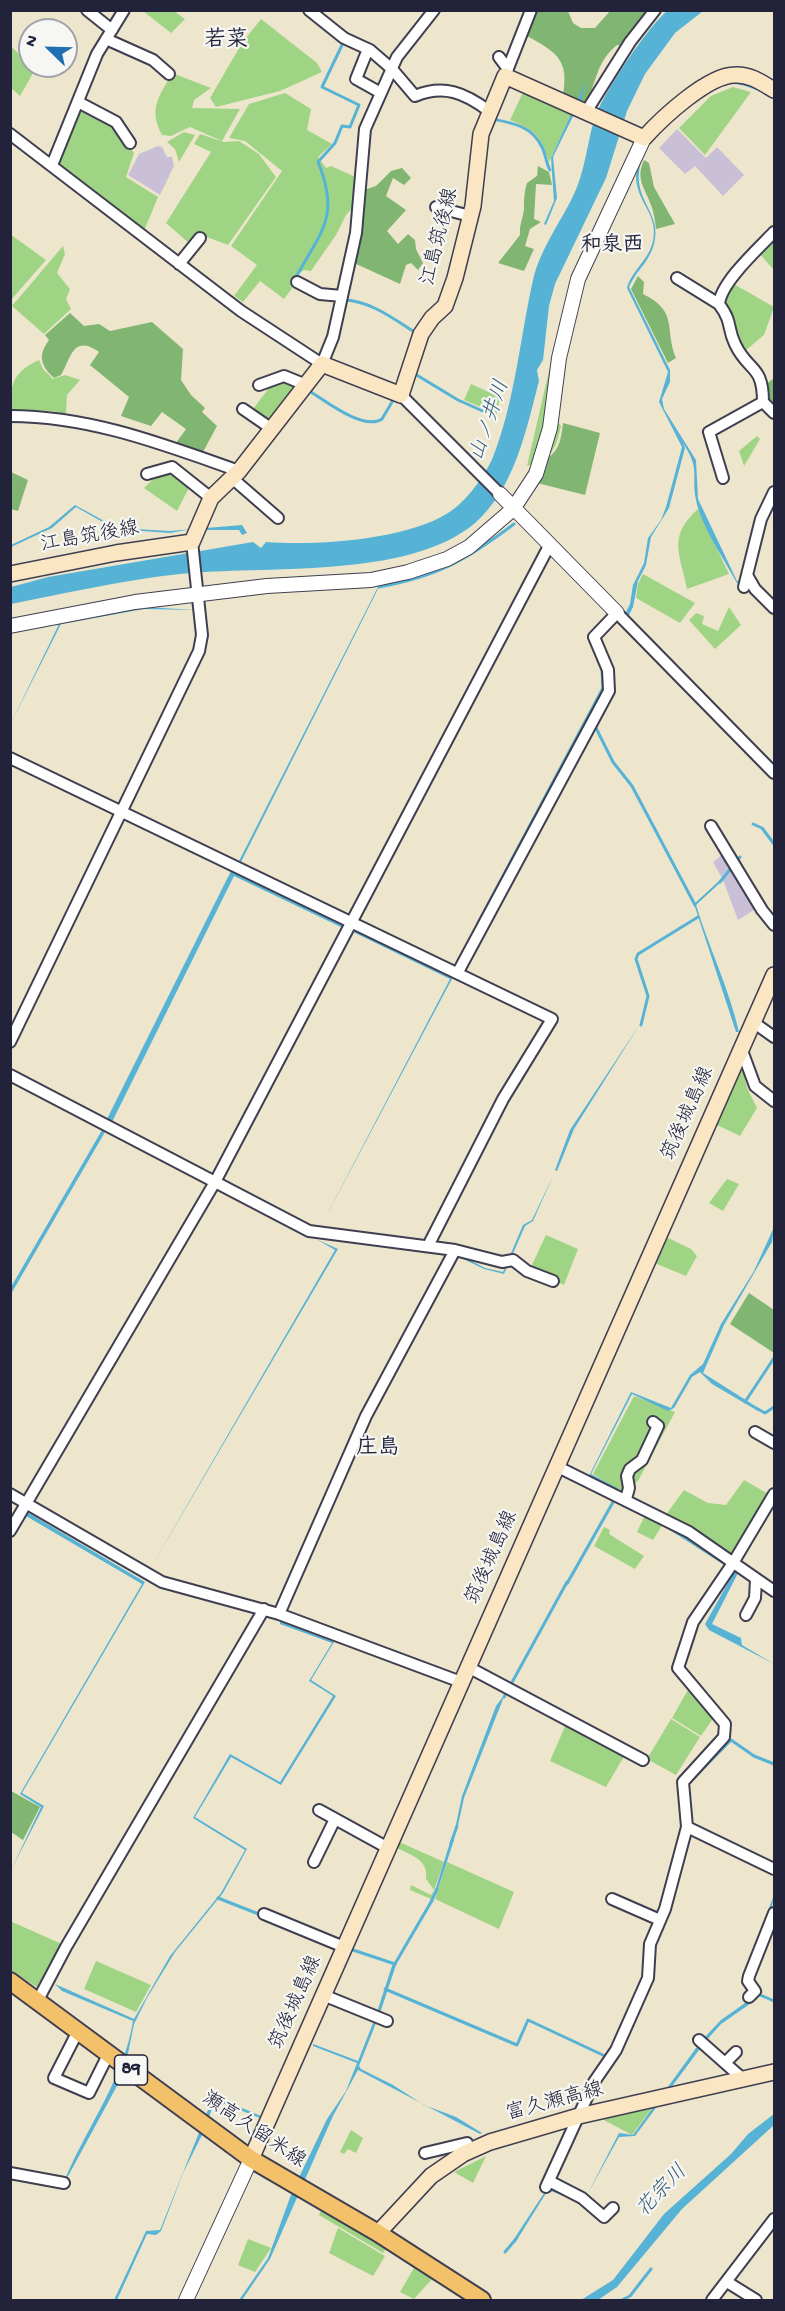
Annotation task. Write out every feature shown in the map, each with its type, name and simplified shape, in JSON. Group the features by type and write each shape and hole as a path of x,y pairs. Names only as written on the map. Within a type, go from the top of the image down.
{"main road":[{"name":"江島筑後線","path":"401,395 421,334 445,306 470,216 481,134 507,73"},
{"path":"507,73 644,138 704,86 720,77 748,76 772,89"},
{"path":"193,547 211,498 236,475 322,364 401,395"},
{"name":"江島筑後線","path":"10,574 104,555 193,547"},
{"name":"筑後城島線","path":"251,2159 774,975"},
{"name":"瀬高久留米線","path":"10,1981 251,2159 378,2233 482,2301"},
{"name":"富久瀬高線","path":"378,2233 431,2176 463,2154 490,2142 579,2116 774,2072"}],"street":[{"path":"87,10 109,34 153,60 169,74"},
{"path":"52,165 97,54 123,10"},
{"path":"309,10 344,38 368,50 392,69 415,96 439,89 455,91 489,111"},
{"path":"10,134 241,312 322,364 333,337 356,233 365,129 397,57 434,10"},
{"path":"507,73 531,10"},
{"path":"588,113 630,42 655,10"},
{"path":"368,50 356,79 381,93"},
{"path":"499,57 507,73"},
{"path":"78,102 116,122 130,143"},
{"path":"10,626 135,602 267,586 371,580 408,572 447,559 469,547 513,509 536,474 550,428 559,358 578,279 644,138"},
{"path":"436,207 470,216"},
{"path":"719,304 720,297 743,265 774,232"},
{"path":"179,264 200,238"},
{"path":"677,278 719,304 729,318 734,343 763,380 764,402 774,413"},
{"path":"297,282 320,294 342,296"},
{"path":"259,384 284,376 306,385"},
{"path":"401,395 774,773"},
{"path":"723,478 709,432 764,402"},
{"path":"243,409 272,429"},
{"path":"10,416 72,421 131,433 236,475 278,518"},
{"path":"147,474 172,467 211,498"},
{"path":"744,587 761,519 774,492"},
{"path":"10,1531 215,1182 549,546"},
{"path":"10,1042 199,651 202,635 193,547"},
{"path":"747,575 755,589 774,608"},
{"path":"458,972 609,691 608,670 594,637 617,613"},
{"path":"10,758 552,1019 503,1100 428,1246"},
{"path":"711,826 762,910 774,925"},
{"path":"753,1022 774,1037"},
{"path":"741,1048 755,1086 774,1101"},
{"path":"10,1075 309,1231 455,1250 502,1262 513,1260 527,1271 553,1281"},
{"path":"279,1614 366,1416 455,1250"},
{"path":"626,1499 629,1488 627,1476 630,1469 642,1460 658,1426 653,1422"},
{"path":"755,1432 774,1443"},
{"path":"556,1466 689,1532 774,1591"},
{"path":"10,1494 162,1582 279,1614 461,1682"},
{"path":"613,2208 604,2217 582,2198 547,2184 594,2082 616,2050 648,1978 651,1944 687,1827 683,1782 723,1737 725,1724 678,1668 693,1622 733,1563 774,1494"},
{"path":"746,1615 755,1598 756,1579"},
{"path":"38,2000 66,1947 264,1609"},
{"path":"468,1667 643,1760"},
{"path":"319,1810 388,1848"},
{"path":"314,1862 335,1819"},
{"path":"687,1827 774,1869"},
{"path":"612,1899 660,1920"},
{"path":"749,1997 755,1991 748,1981 749,1976 774,1913"},
{"path":"264,1914 344,1947"},
{"path":"323,1995 387,2021"},
{"path":"78,2031 54,2078 89,2093 106,2059 111,2055"},
{"path":"699,2040 742,2079"},
{"path":"725,2063 736,2052"},
{"path":"425,2153 466,2143"},
{"path":"186,2301 251,2159"},
{"path":"12,2176 63,2183"},
{"path":"712,2301 774,2220"},
{"path":"727,2282 756,2301"}],"shaded area":[{"path":"677,129 706,158 717,147 744,175 723,196 695,166 685,174 659,148"},
{"path":"158,146 162,147 167,157 172,157 174,166 160,195 128,175 139,154"},
{"path":"723,854 754,910 738,920 723,880 713,862"}],"green space":[{"path":"143,11 174,11 185,19 171,33"},
{"path":"534,11 568,11 573,23 581,28 595,28 610,11 649,11 623,46 617,45 604,59 585,106 563,96 564,74 559,59 547,47 527,36"},
{"path":"261,19 317,63 322,72 280,91 216,107 210,98 242,43"},
{"path":"11,46 18,53 18,78 30,78 20,96 11,88"},
{"path":"172,73 211,88 194,100 192,108 240,109 222,141 190,127 171,136 162,135 156,118 157,103"},
{"path":"733,87 751,92 705,155 679,128 711,96"},
{"path":"525,88 573,110 549,162 536,135 526,127 510,120"},
{"path":"285,93 311,109 307,130 332,144 318,157 326,168 331,166 358,178 355,205 346,215 336,235 311,271 304,270 294,277 293,287 284,299 260,281 243,302 234,296 257,265 231,246 282,171 245,141 229,138 249,104"},
{"path":"80,111 112,127 134,153 126,177 158,197 144,231 57,166"},
{"path":"184,132 195,135 179,162 175,149 167,142"},
{"path":"200,134 224,142 239,141 259,154 276,177 228,245 199,234 191,245 166,223 211,152 194,144"},
{"path":"644,160 649,163 654,187 675,224 656,229 653,211 640,173"},
{"path":"538,166 549,172 552,185 536,184 534,219 541,222 530,229 525,246 534,249 524,271 498,263 520,235 527,183 537,176"},
{"path":"402,168 411,178 404,185 393,178 386,196 406,210 387,231 398,244 408,234 415,240 416,249 423,263 418,270 411,263 406,265 400,284 354,263 364,190 376,186 391,171"},
{"path":"10,234 46,260 11,300 10,300"},
{"path":"774,235 774,270 758,252"},
{"path":"63,246 65,254 57,273 70,289 66,299 71,309 44,334 12,306"},
{"path":"638,276 644,282 643,294 662,307 666,314 676,358 668,363 631,289"},
{"path":"732,283 774,307 764,335 745,351 736,332 734,318 723,303"},
{"path":"70,313 84,326 99,324 110,331 152,322 183,349 181,380 191,395 205,408 202,412 217,426 203,452 176,443 186,429 162,412 151,426 121,416 129,397 90,365 99,352 90,347 78,347 74,350 61,375 54,378 49,373 42,360 43,350 49,340 45,335"},
{"path":"554,349 561,351 557,420 561,426 557,442 551,452 527,466"},
{"path":"39,360 43,369 53,379 65,375 80,380 67,395 66,414 52,411 11,410 11,393 18,374"},
{"path":"774,378 774,408 766,401 765,385"},
{"path":"282,381 302,385 272,424 253,409 272,384"},
{"path":"471,384 500,397 497,414 464,400"},
{"path":"563,423 600,433 585,495 525,480 530,467 551,456 555,451"},
{"path":"757,436 760,439 744,466 739,451"},
{"path":"169,470 191,484 177,511 144,488 158,474"},
{"path":"11,472 28,480 18,511 11,509"},
{"path":"698,509 729,574 687,589 679,555 679,537 688,519"},
{"path":"643,574 695,603 680,623 636,598 638,584"},
{"path":"729,607 741,625 715,649 689,620 696,613 704,616 702,624 718,631"},
{"path":"741,1062 747,1088 757,1108 740,1136 713,1123"},
{"path":"727,1179 739,1184 723,1211 709,1203"},
{"path":"546,1235 578,1249 564,1285 530,1269"},
{"path":"664,1236 691,1249 697,1256 686,1276 652,1262"},
{"path":"749,1293 774,1310 774,1353 730,1324"},
{"path":"634,1396 675,1412 638,1481 623,1493 593,1474"},
{"path":"744,1480 770,1495 732,1558 665,1516 684,1490 708,1503 726,1505"},
{"path":"645,1515 663,1524 653,1540 637,1532"},
{"path":"604,1527 610,1530 609,1534 644,1556 635,1569 594,1546"},
{"path":"689,1688 714,1717 701,1736 672,1718"},
{"path":"671,1719 700,1737 676,1775 647,1759"},
{"path":"566,1724 626,1753 606,1787 550,1761"},
{"path":"11,1791 40,1807 23,1840 11,1832"},
{"path":"397,1841 444,1862 431,1899 410,1890 411,1885 431,1895 434,1890 426,1879 425,1867 412,1855 395,1847"},
{"path":"447,1862 514,1892 499,1929 435,1899"},
{"path":"10,1921 64,1945 38,1988 11,1970"},
{"path":"96,1961 151,1985 136,2012 84,1989"},
{"path":"655,2104 632,2135 600,2118"},
{"path":"351,2130 363,2138 356,2153 348,2149 344,2154 340,2152"},
{"path":"486,2156 473,2183 454,2172"},
{"path":"322,2209 386,2249 383,2253 319,2215"},
{"path":"338,2228 385,2256 373,2276 329,2253"},
{"path":"248,2239 271,2248 255,2272 238,2265"},
{"path":"414,2268 432,2279 414,2299 400,2292"}],"water":[{"path":"667,11 703,11 675,33 645,74 627,111 606,178 555,284 549,306 543,360 537,370 539,381 517,457 500,493 475,523 447,541 412,554 374,562 293,569 180,574 116,583 11,604 11,587 48,577 253,542 261,548 266,542 334,542 385,535 430,522 448,513 462,502 485,472 501,436 536,269 578,185 594,120 615,79 637,46"},
{"path":"587,79 581,100 553,157 557,198 546,225 544,224 554,201 551,158"},
{"path":"741,80 765,90 774,88 774,91 762,91 733,84 717,88 671,120 647,147 640,164 639,182 656,231 655,239 648,259 629,287 670,370 670,382 662,399 664,409 696,460 698,499 737,581 742,582 737,583 703,521 696,500 694,466 683,443 685,448 669,508 651,537 646,565 638,581 633,607 628,617 625,614 630,604 633,585 644,563 648,538 661,520 666,507 682,447 659,402 668,372 627,288 632,276 651,248 654,232 651,218 637,185 637,167 644,150 655,133 671,117 688,103 707,92 725,84"},
{"path":"75,505 117,528 170,531 242,525 247,533 242,535 239,530 186,530 170,533 115,529 76,507 52,528 11,547 49,527"},
{"path":"379,587 240,864 238,863 377,589"},
{"path":"145,607 196,610 144,609 61,624 11,723 60,622"},
{"path":"232,869 345,924 343,928 234,876 112,1122 107,1119"},
{"path":"720,880 722,881 696,905 739,1032 736,1032 694,904"},
{"path":"352,929 453,977 320,1228 450,979 351,931"},
{"path":"640,1024 574,1129 557,1171 555,1170 570,1130"},
{"path":"102,1130 105,1132 11,1294 11,1287"},
{"path":"554,1174 533,1221 525,1226 504,1274 484,1269 459,1257 370,1416 458,1254 485,1268 503,1272 523,1225 532,1220"},
{"path":"774,1227 772,1242 724,1325 703,1373 760,1409 758,1411 712,1384 700,1372 692,1377 674,1408 668,1411 632,1394 591,1474 619,1489 618,1491 589,1476 631,1392 671,1408 690,1375 703,1364 721,1324 754,1271"},
{"path":"316,1239 338,1249 150,1569 335,1250"},
{"path":"370,1421 286,1611 285,1610"},
{"path":"613,1499 616,1500 568,1585 565,1584"},
{"path":"27,1512 145,1582 22,1793 44,1806 11,1870 41,1807 20,1794 142,1584 26,1516"},
{"path":"739,1571 712,1624 741,1638 742,1645 774,1664 709,1630 705,1624 734,1572"},
{"path":"280,1621 334,1642 311,1680 336,1696 281,1785 231,1757 195,1817 247,1849 223,1893 175,1952 147,1998 134,2024 124,2073 66,2180 11,2169 11,2167 65,2179 114,2082 133,2021 62,1991 55,1984 134,2019 170,1956 221,1893 245,1850 193,1818 230,1754 280,1782 333,1696 309,1681 332,1643 280,1624"},
{"path":"505,1694 464,1798 457,1830 455,1829 462,1796 496,1706"},
{"path":"451,1839 454,1840 437,1892 435,1891"},
{"path":"774,1895 770,1917 745,1978 759,1994 757,1999 721,2024 705,2042 703,2039 721,2020 755,1996 743,1985 743,1976"},
{"path":"431,1899 434,1900 396,1965 380,2013 377,2012 392,1966"},
{"path":"373,2023 376,2023 359,2066 421,2103 358,2070 333,2116 270,2259 242,2300 239,2300 268,2258 292,2192 327,2119 346,2091 357,2063 313,2046 313,2044 358,2061"},
{"path":"699,2044 702,2046 635,2136 619,2137 587,2195 619,2133 633,2135"},
{"path":"216,2097 261,2116 260,2118 215,2100 161,2231 156,2235 147,2234 117,2300 114,2300 146,2231 160,2230 212,2100"},
{"path":"427,2106 456,2117 482,2133 480,2134"},
{"path":"774,2114 774,2125 682,2209 617,2287 598,2300 581,2300 613,2280 664,2214 731,2154 748,2134"},
{"path":"548,2187 583,2203 548,2190 515,2243 512,2242"}],"waterway":[{"path":"295,279 319,236 327,211 328,197 318,162 335,143 342,126 350,127 359,105 322,87 343,43"},
{"path":"492,119 514,124 533,134 542,147 550,170"},
{"path":"343,300 372,307 416,333"},
{"name":"山ノ井川","path":"415,374 458,400 494,416"},
{"path":"311,392 346,414 374,422 382,419 392,402"},
{"path":"379,587 419,578 451,565 514,524"},
{"path":"478,923 603,688 602,670 598,659"},
{"path":"594,724 613,762 632,786 695,905"},
{"path":"753,824 762,828 774,844"},
{"path":"720,882 740,857"},
{"path":"641,1025 648,996 636,959 638,954 698,917"},
{"path":"745,1402 774,1358"},
{"path":"756,1408 765,1413 774,1407"},
{"path":"671,1529 727,1565"},
{"path":"504,1697 567,1582"},
{"path":"690,1782 731,1740 754,1756 774,1764"},
{"path":"451,1843 457,1826"},
{"path":"431,1902 437,1889"},
{"path":"218,1898 261,1915"},
{"path":"350,1949 395,1964"},
{"path":"385,1989 517,2045 528,2020 605,2056 609,2055"},
{"path":"758,1994 774,2001"},
{"path":"505,2252 516,2239"},
{"path":"622,2300 630,2296 651,2269"}],"district":[{"name":"若菜","path":"226,42"},
{"name":"和泉西","path":"612,247"},
{"name":"庄島","path":"378,1450"}],"water label":[{"name":"花宗川","path":"663,2192"}]}
